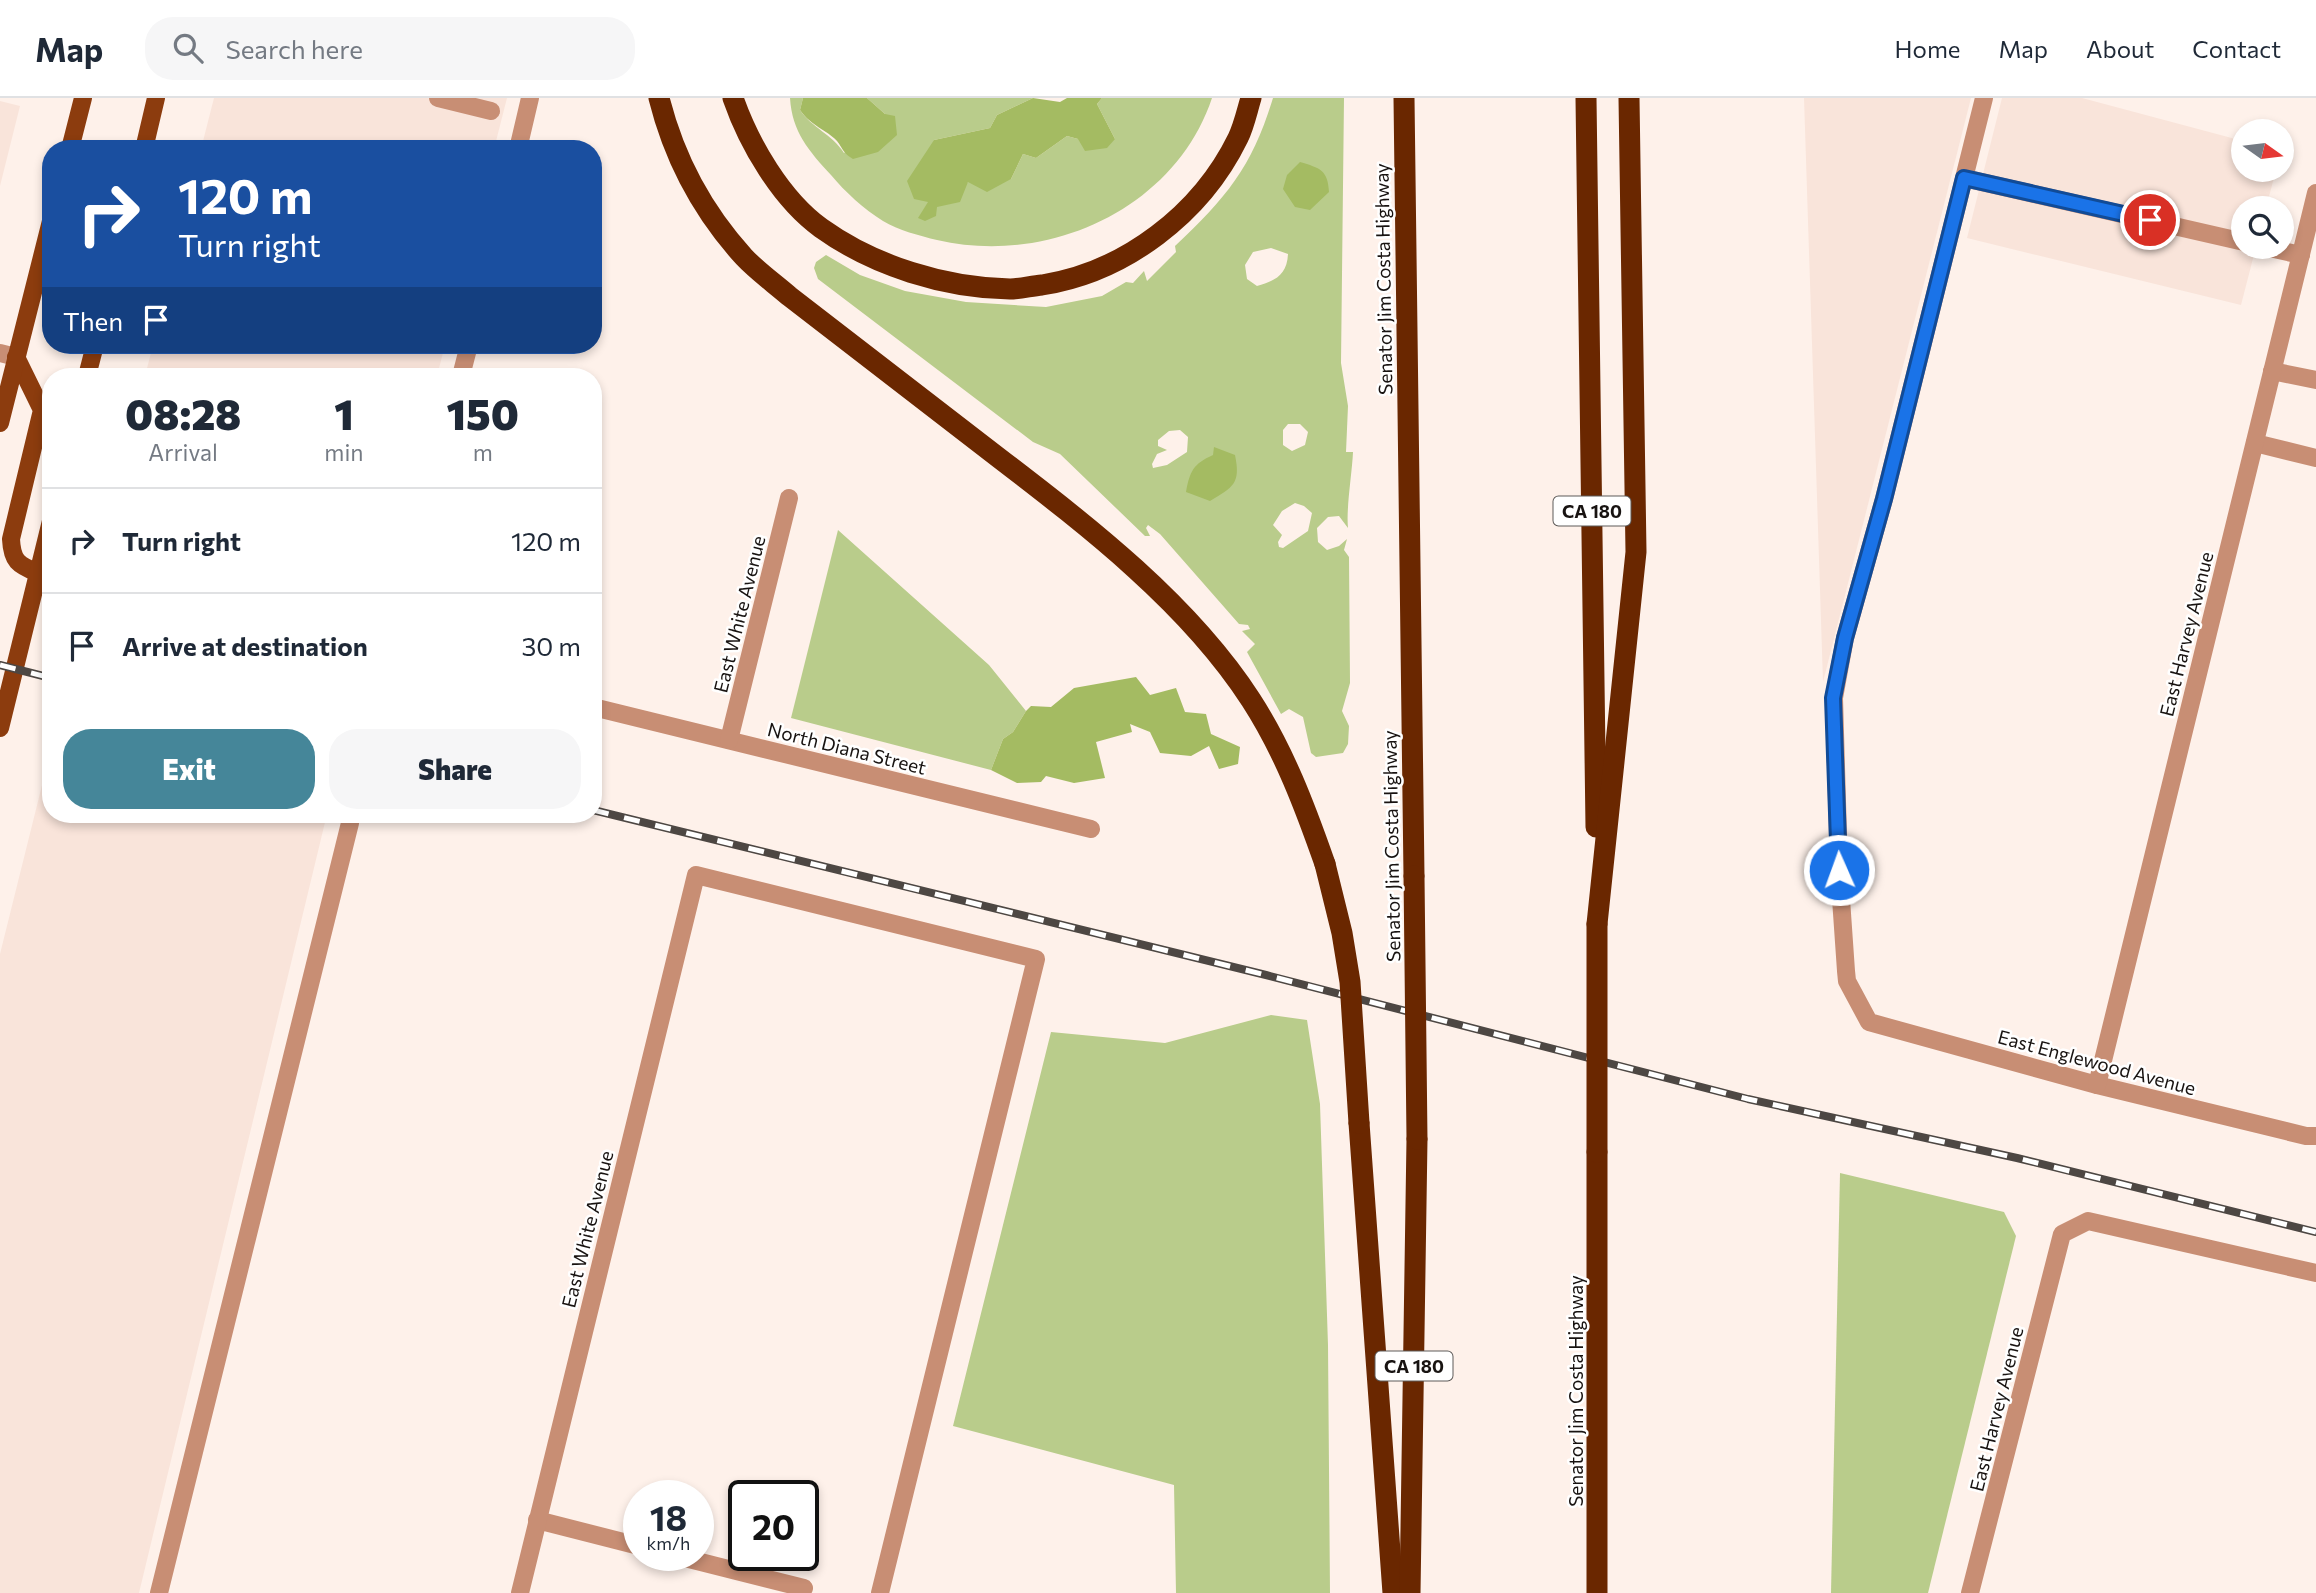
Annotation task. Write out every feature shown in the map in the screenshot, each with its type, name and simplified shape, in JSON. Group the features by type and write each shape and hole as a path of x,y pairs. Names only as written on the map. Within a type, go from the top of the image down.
{"highway":[{"path":"659,98 667,129 692,184 712,218 746,259 789,296 1089,528 1137,571 1211,646 1251,699 1276,743 1302,797 1325,864 1342,933 1350,982 1393,1593"},
{"path":"733,98 759,156 786,194 820,227 867,255 914,273 962,285 1012,289 1058,282 1101,269 1141,247 1178,218 1215,176 1239,137 1251,98"},
{"name":"Senator Jim Costa Highway","path":"1404,98 1417,1139 1410,1593"},
{"name":"Senator Jim Costa Highway","path":"1586,98 1597,924 1597,1593"},
{"path":"1597,924 1636,552 1629,98"}],"main road":[{"path":"71,140 83,98"},
{"path":"146,140 156,98"},
{"path":"0,423 8,355 42,249"},
{"path":"8,355 42,410 11,539 12,553 20,566 42,573"},
{"path":"0,728 42,581"}],"street":[{"path":"438,98 491,111"},
{"path":"520,140 530,98"},
{"path":"1984,98 1964,178 2231,239"},
{"name":"East Englewood Avenue","path":"1964,178 1884,499 1845,638 1833,698 1839,870 1847,981 1869,1023 2097,1085 2305,1136 2316,1136"},
{"name":"East Harvey Avenue","path":"2097,1085 2316,193"},
{"path":"2294,253 2301,255"},
{"path":"2272,371 2316,380"},
{"path":"2255,443 2316,457"},
{"name":"East White Avenue","path":"729,740 789,498"},
{"name":"North Diana Street","path":"602,709 1090,829"},
{"path":"159,1593 350,823"},
{"name":"East White Avenue","path":"520,1593 696,875 1036,959 880,1593"},
{"name":"East Harvey Avenue","path":"1970,1593 2062,1234 2088,1221 2316,1273"},
{"path":"537,1520 623,1542"},
{"path":"714,1565 804,1588"}],"shaded area":[{"path":"214,98 507,98 496,140 203,140"},
{"path":"1804,98 1971,98 1823,682"},
{"path":"2002,98 2082,98 2231,138 2231,182 2273,182 2269,196 2231,196 2231,259 2253,259 2241,305 1967,238"},
{"path":"0,101 20,106 0,186"},
{"path":"151,354 443,354 439,368 147,368"},
{"path":"42,785 42,823 325,823 139,1593 0,1593 0,954"}],"green space":[{"path":"790,98 803,98 800,110 844,153 885,114 867,98 1033,98 997,115 990,128 934,140 929,202 936,207 968,182 1011,179 1023,154 1036,158 1067,136 1078,139 1115,139 1097,104 1102,98 1212,98 1194,137 1169,171 1138,199 1102,220 1063,236 1022,244 979,246 937,240 909,232 883,221 869,211 842,188 809,149 794,121"},
{"path":"803,98 867,98 885,114 895,116 897,135 878,152 853,159 833,137 800,110"},
{"path":"1033,98 1060,102 1067,98 1102,98 1097,104 1115,139 1107,148 1085,151 1078,139 1067,136 1036,158 1023,154 1011,179 987,192 968,182 960,202 937,207 936,216 925,221 918,218 928,202 914,199 907,181 934,140 990,128 997,115"},
{"path":"1273,98 1344,98 1341,363 1348,406 1346,452 1353,452 1348,528 1339,516 1328,517 1317,528 1318,542 1327,550 1339,546 1347,539 1344,550 1349,557 1350,683 1342,711 1349,726 1348,744 1343,753 1316,757 1311,753 1303,717 1289,709 1281,714 1247,652 1255,644 1242,631 1250,629 1248,625 1239,624 1160,534 1148,525 1146,528 1150,536 1145,536 1060,454 1033,442 818,279 814,268 816,262 826,255 860,275 905,291 966,302 1046,307 1102,296 1126,282 1133,283 1144,271 1147,281 1176,252 1175,246 1236,180 1265,122","holes":["1271,248 1288,254 1285,267 1279,276 1257,286 1247,279 1245,265 1253,252","1288,424 1300,424 1308,432 1305,445 1292,451 1283,445 1283,430","1180,430 1188,437 1187,452 1167,465 1153,468 1157,454 1167,450 1158,446 1158,440 1169,431","1295,503 1312,513 1308,531 1283,548 1279,547 1278,542 1282,535 1273,525 1282,511"]},
{"path":"1300,162 1322,171 1327,179 1329,192 1310,210 1295,207 1283,189 1287,175"},
{"path":"1214,447 1235,455 1237,472 1230,488 1210,501 1186,492 1194,469 1213,455"},
{"path":"838,530 989,665 1026,711 1013,732 1003,739 991,770 791,718"},
{"path":"1136,677 1150,695 1176,688 1185,712 1206,714 1211,734 1240,747 1238,764 1219,769 1209,746 1191,756 1160,753 1150,732 1130,724 1132,732 1096,742 1105,778 1074,783 1046,776 1041,782 1017,783 991,770 1003,739 1013,732 1031,706 1051,707 1074,688"},
{"path":"1271,1015 1307,1020 1320,1104 1328,1345 1330,1593 1176,1593 1174,1485 953,1426 1051,1032 1165,1043"},
{"path":"1840,1173 2004,1212 2016,1236 1928,1593 1831,1593"}],"railway":[{"path":"0,665 42,676"},
{"path":"602,812 1266,975 1748,1099 2017,1158 2316,1232"}],"route":[{"path":"1839,870 1833,698 1845,638 1884,499 1964,178 2150,220"}]}
